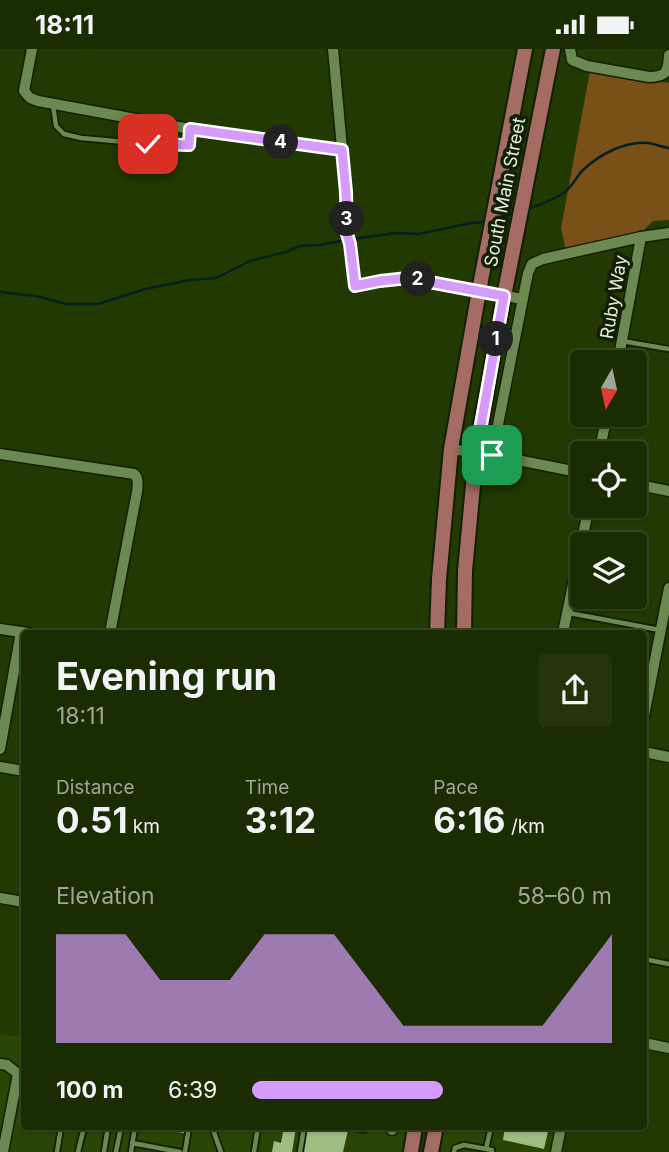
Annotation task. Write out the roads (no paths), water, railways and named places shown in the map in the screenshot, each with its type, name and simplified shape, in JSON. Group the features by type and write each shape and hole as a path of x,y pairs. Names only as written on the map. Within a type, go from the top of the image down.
{"main road":[{"name":"South Main Street","path":"437,630 442,533 451,449 525,49"},
{"name":"South Main Street","path":"464,630 465,571 476,453 553,49"},
{"path":"411,1152 415,1130"},
{"path":"432,1152 436,1130"}],"street":[{"path":"32,49 24,91 30,98 190,129 342,150"},
{"path":"332,49 355,286 408,278 522,299"},
{"path":"570,49 572,60 587,66 649,77 659,76 668,69 669,55"},
{"path":"492,455 522,299 532,264 543,259 669,233"},
{"name":"Ruby Way","path":"620,350 641,237"},
{"path":"451,449 570,470"},
{"path":"0,454 134,474 137,478 111,630"},
{"path":"647,486 669,491"},
{"path":"564,630 587,518"},
{"path":"647,701 669,588"},
{"path":"0,629 21,632"},
{"path":"0,749 21,648"},
{"path":"647,753 669,757"},
{"path":"0,767 21,770"},
{"path":"0,898 21,902"},
{"path":"647,1044 669,1048"},
{"path":"0,1064 7,1065 18,1074 3,1152"},
{"path":"556,1152 560,1130"}],"lane":[{"path":"53,104 56,126 64,134 81,138 189,145 190,129"},
{"path":"622,341 669,349"},
{"path":"567,613 661,630"},
{"path":"647,960 669,964"},
{"path":"57,1152 61,1130"},
{"path":"78,1152 84,1130"},
{"path":"104,1152 108,1130"},
{"path":"116,1152 120,1130"},
{"path":"131,1152 134,1130"},
{"path":"132,1143 182,1152 188,1130"},
{"path":"213,1130 221,1152"},
{"path":"254,1152 258,1130"},
{"path":"300,1152 304,1130"},
{"path":"486,1149 490,1130"},
{"path":"454,1152 455,1148 464,1145 492,1152"}],"waterway":[{"path":"527,209 562,194 590,164 613,150 639,143 669,148"},
{"path":"497,219 514,213"},
{"path":"352,239 397,233 418,234 487,222"},
{"path":"0,292 36,296 66,304 98,304 145,289 216,278 250,261 300,246 345,240"}]}
